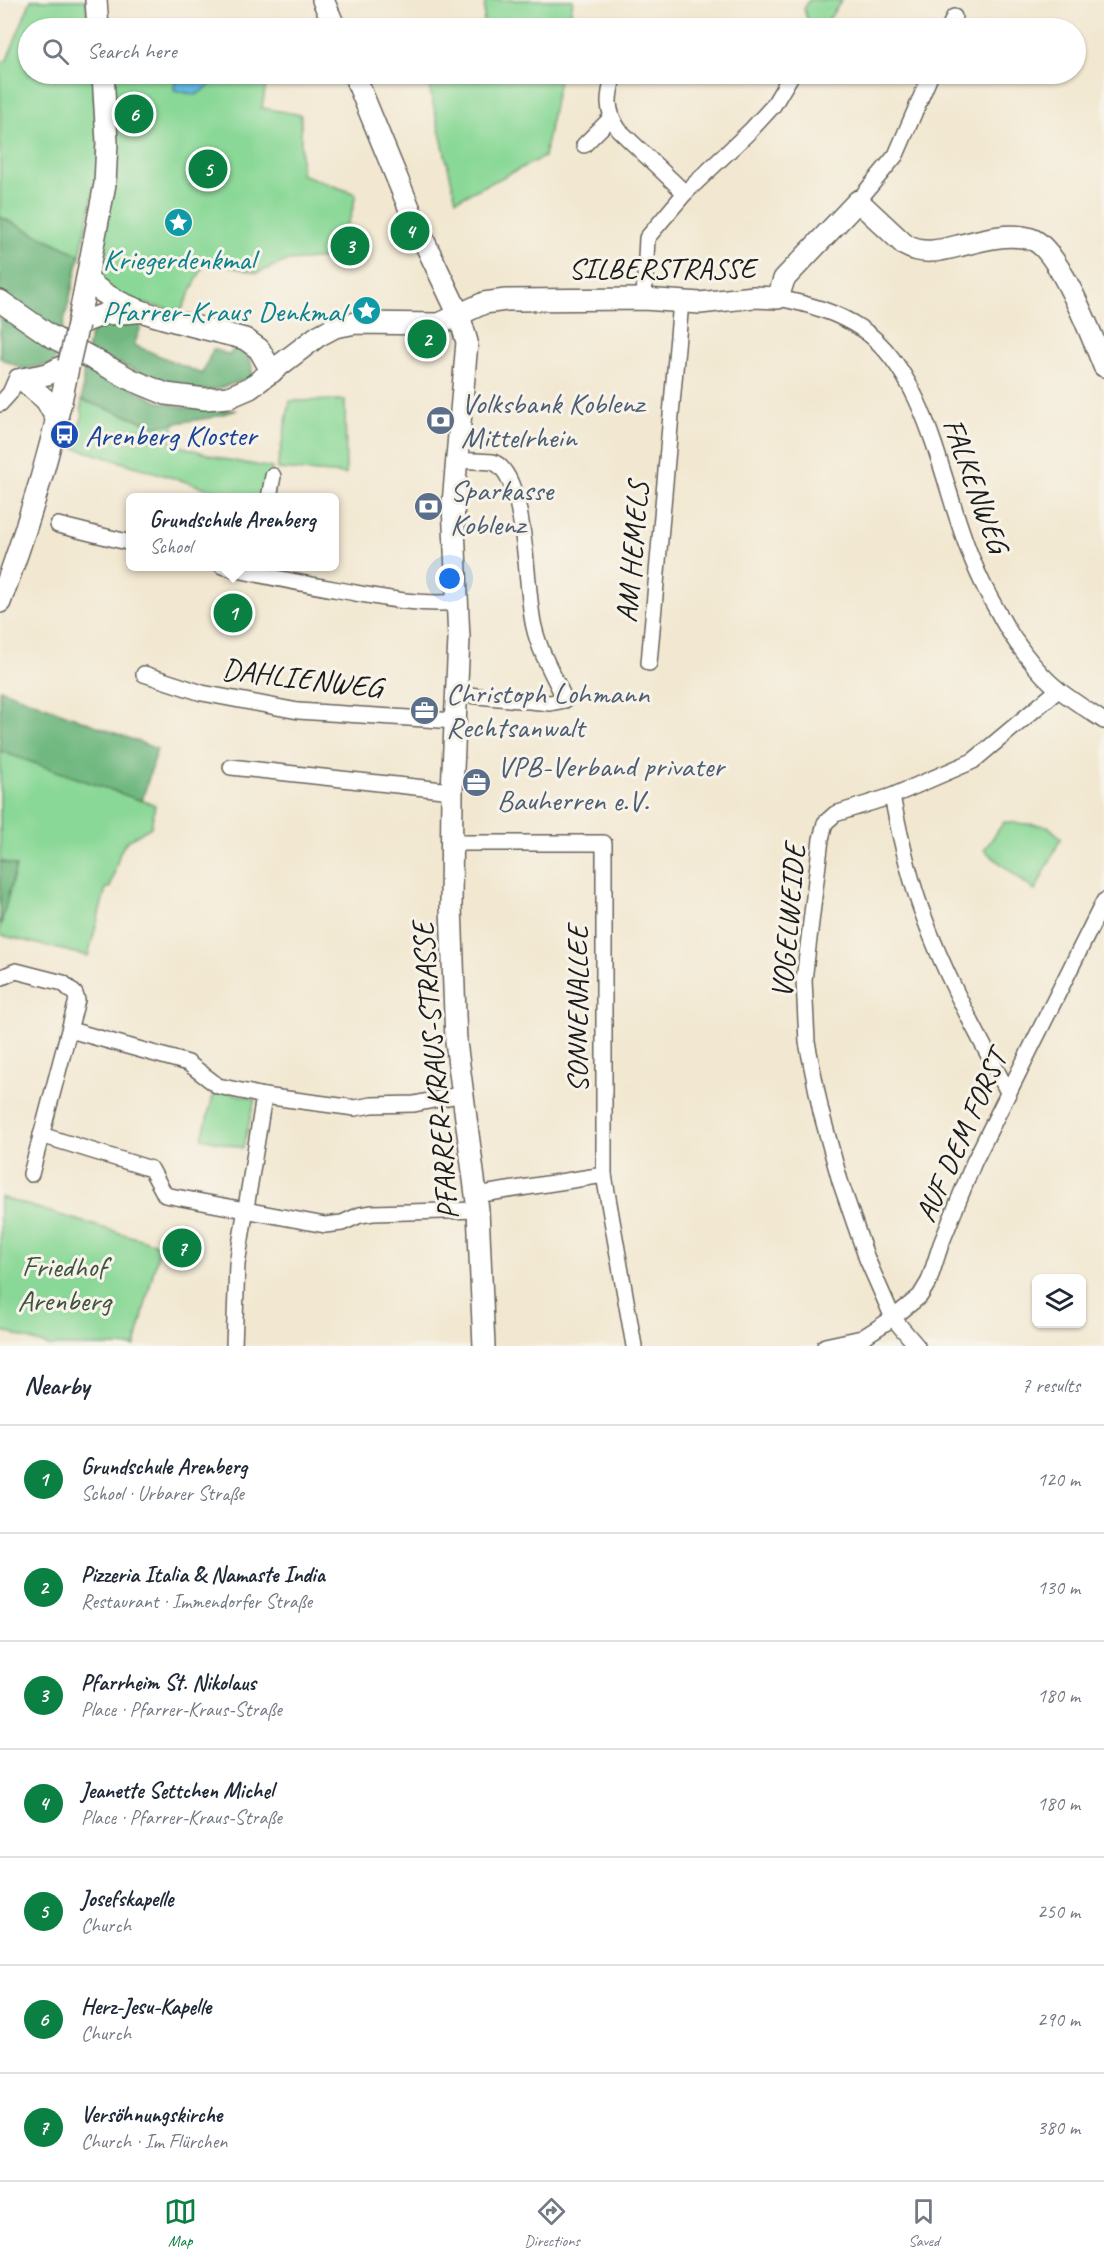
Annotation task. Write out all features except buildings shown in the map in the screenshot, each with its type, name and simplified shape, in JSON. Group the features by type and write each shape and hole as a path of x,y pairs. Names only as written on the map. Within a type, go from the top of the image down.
{"street":[{"path":"96,0 97,18"},
{"path":"323,0 331,18"},
{"path":"0,602 36,502 58,421 78,324 102,201 106,167 107,128 104,84"},
{"name":"PFARRER-KRAUS-STRASSE","path":"358,84 415,222 465,328 467,352 456,460 453,527 458,602 457,693 452,791 453,995 477,1203 484,1346"},
{"path":"611,84 608,94 611,118 619,130 685,193"},
{"path":"644,299 647,238 685,193 773,106 786,84"},
{"name":"SILBERSTRASSE","path":"0,301 63,343 132,381 166,394 205,399 229,397 250,388 318,336 335,327 375,323 439,324 484,303 506,300 644,299 716,302 754,297 778,298 784,279 858,201 896,155 927,84"},
{"path":"584,145 611,118"},
{"path":"858,201 905,245 914,250 934,251 998,237 1023,237 1034,240 1045,248 1061,272 1104,366"},
{"path":"87,279 105,296 142,312 245,339 260,349 272,372"},
{"name":"FALKENWEG","path":"778,298 837,313 864,330 888,353 910,387 928,426 971,558 999,614 1035,667 1058,690 1104,721"},
{"name":"AM HEMELS","path":"649,663 681,302"},
{"path":"78,324 105,314 142,312"},
{"path":"58,421 46,400 22,379 48,374 69,363"},
{"path":"0,404 10,393 17,377"},
{"path":"456,460 493,462 499,464 507,474 520,513 528,597 535,630 565,700 550,703 457,693"},
{"path":"270,493 273,476"},
{"path":"58,525 126,542"},
{"path":"256,571 417,603 458,602"},
{"name":"DAHLIENWEG","path":"144,674 202,693 298,711 456,721"},
{"name":"VOGELWEIDE","path":"917,1346 893,1318 867,1259 840,1181 821,1112 807,1042 804,980 821,839 825,824 835,814 892,796 973,761 1058,690"},
{"path":"231,767 452,791"},
{"path":"892,796 903,852 924,917 948,975 1008,1092"},
{"name":"SONNENALLEE","path":"452,843 604,843 604,1175 634,1346"},
{"name":"AUF DEM FORST","path":"825,1346 862,1338 893,1318 920,1296 929,1281 941,1244 974,1162 1104,901"},
{"path":"0,978 16,971 63,983 69,987 77,1000 31,1174"},
{"path":"70,1030 188,1063 218,1086 264,1096 355,1108 372,1105 414,1104 463,1094"},
{"path":"234,1346 236,1273 264,1096"},
{"path":"41,1135 151,1169 165,1195 325,1225 342,1223 360,1215 373,1213 477,1203 604,1175"}],"green space":[{"path":"31,0 86,0 88,18 24,18"},
{"path":"485,0 573,0 570,18 484,18"},
{"path":"809,0 842,0 830,18 807,18 804,9"},
{"path":"18,32 18,84 94,84 100,164 80,255 0,217 0,60 6,62"},
{"path":"110,84 266,84 262,108 301,115 301,174 356,194 351,216 331,258 287,261 257,273 206,261 181,311 138,303 100,285 98,274 113,189"},
{"path":"428,84 558,84 544,157 456,200"},
{"path":"0,217 80,255 61,334 0,293"},
{"path":"0,311 59,349 54,361 49,365 23,369 0,358"},
{"path":"142,324 134,345 202,374 213,349 230,355 234,347 249,358 252,376 213,390 185,390 87,351 90,336 97,325"},
{"path":"84,361 156,401 186,408 237,410 209,418 156,426 82,400"},
{"path":"82,400 156,426 175,422 171,443 223,459 272,468 267,493 219,492 72,447 83,415"},
{"path":"345,400 346,474 277,469 290,401"},
{"path":"0,689 157,749 142,801 0,751"},
{"path":"0,751 155,805 151,827 126,842 120,852 110,888 106,888 88,956 0,935 0,927 16,866 0,861"},
{"path":"1004,822 1048,826 1061,838 1035,891 984,850"},
{"path":"0,861 16,866 0,927"},
{"path":"215,1089 255,1099 243,1148 202,1138"},
{"name":"Friedhof Arenberg","path":"0,1197 160,1245 135,1346 49,1346 0,1330"}],"water":[{"path":"175,84 212,84 196,95 174,90"}],"place":[{"name":"Herz-Jesu-Kapelle","path":"134,114"},
{"name":"Josefskapelle","path":"208,169"},
{"name":"Kriegerdenkmal","path":"179,222"},
{"name":"Jeanette Settchen Michel","path":"410,231"},
{"name":"Pfarrheim St. Nikolaus","path":"350,246"},
{"name":"Pfarrer-Kraus Denkmal","path":"366,311"},
{"name":"Pizzeria Italia & Namaste India","path":"427,339"},
{"name":"Volksbank Koblenz Mittelrhein","path":"440,420"},
{"name":"Arenberg Kloster","path":"64,435"},
{"name":"Sparkasse Koblenz","path":"429,507"},
{"name":"Grundschule Arenberg","path":"233,613"},
{"name":"Christoph Lohmann Rechtsanwalt","path":"425,710"},
{"name":"VPB-Verband privater Bauherren e.V.","path":"476,783"},
{"name":"Versöhnungskirche","path":"182,1248"}]}
